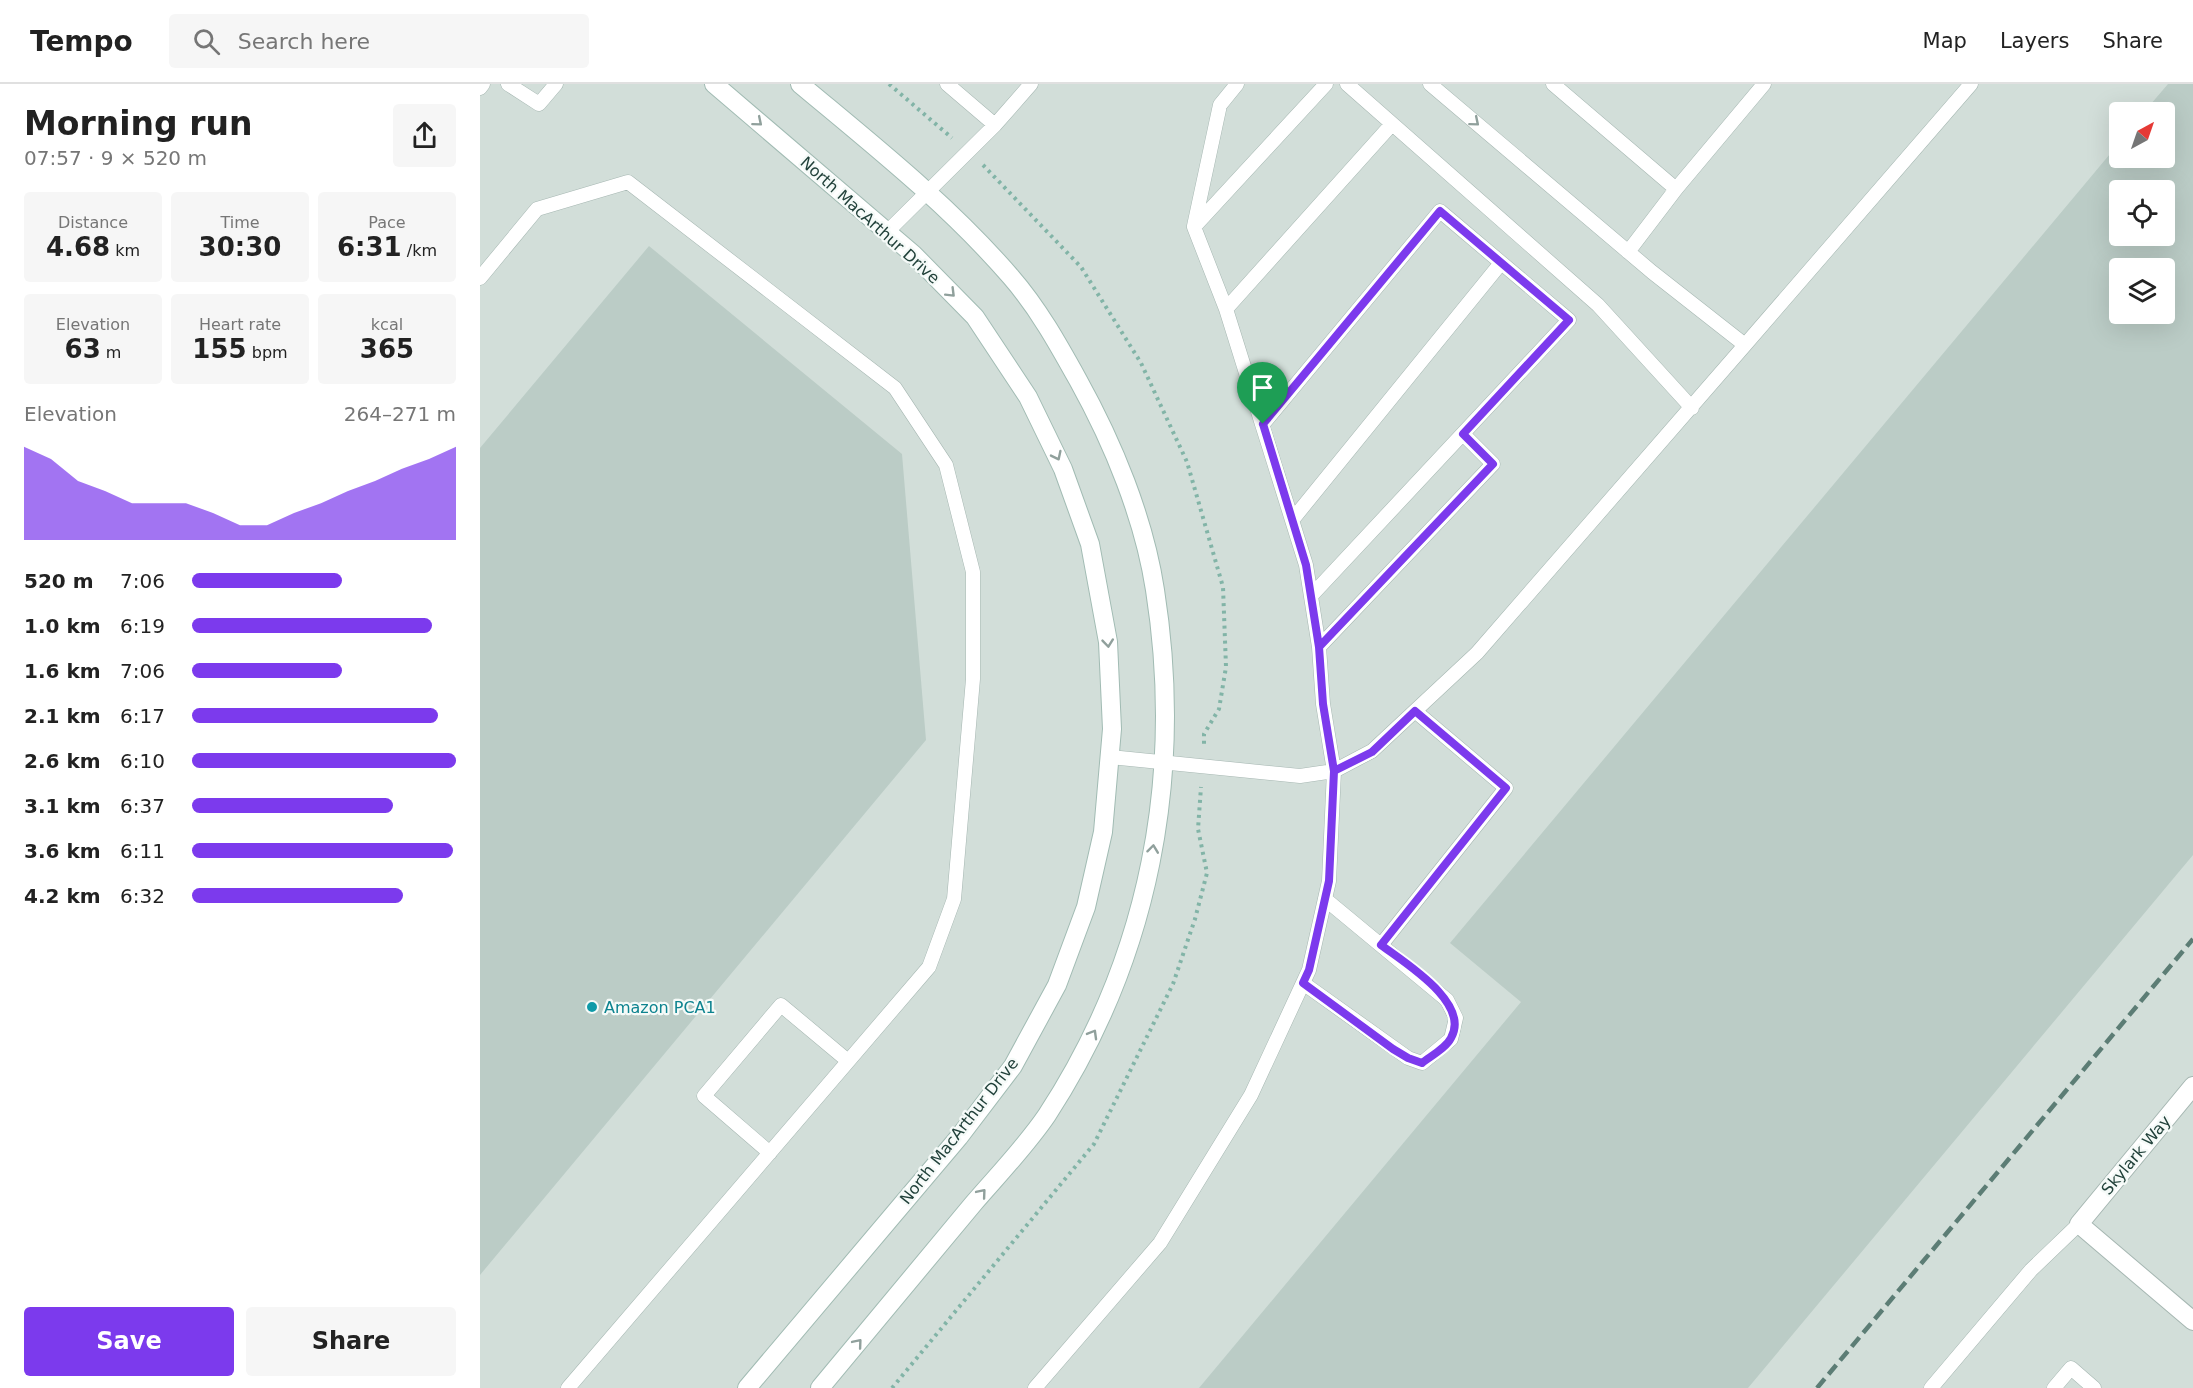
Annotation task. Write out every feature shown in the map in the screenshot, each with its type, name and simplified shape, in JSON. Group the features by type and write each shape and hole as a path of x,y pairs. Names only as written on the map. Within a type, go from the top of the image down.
{"main road":[{"name":"North MacArthur Drive","path":"714,84 913,254 975,317 1028,397 1063,469 1090,544 1108,642 1113,729 1103,832 1086,907 1057,985 1013,1066 959,1137 747,1388"},
{"path":"800,84 927,191 1011,277 1048,326 1096,413 1134,503 1155,588 1166,695 1164,762 1150,875 1128,954 1098,1024 1046,1116 820,1388"},
{"name":"Skylark Way","path":"2079,1224 2193,1086"},
{"path":"2079,1224 2193,1321"}],"lane":[{"path":"480,88 483,84"},
{"path":"508,84 539,104 556,84"},
{"path":"887,232 995,125 1031,84"},
{"path":"1035,1388 1160,1243 1251,1095 1309,970 1329,881 1334,771 1323,704 1319,647 1306,565 1226,309 1194,227 1220,105 1237,84"},
{"path":"1194,227 1326,84"},
{"path":"1347,84 1598,305 1692,408"},
{"path":"1430,84 1628,252 1746,345"},
{"path":"1553,84 1676,189"},
{"path":"1628,252 1676,189 1764,84"},
{"path":"1110,757 1300,776 1334,771 1372,752 1477,653 1971,84"},
{"path":"949,85 995,125"},
{"path":"1226,309 1392,124"},
{"path":"480,278 537,209 628,182 895,388 946,465 973,572 973,679 954,899 929,967 568,1388"},
{"path":"1263,424 1440,211 1569,320 1311,596"},
{"path":"1293,519 1501,263"},
{"path":"1319,647 1493,464 1463,434"},
{"path":"1381,945 1506,788 1415,711"},
{"path":"1303,983 1408,1058 1422,1063 1451,1039 1456,1018 1448,1000 1325,899"},
{"path":"770,1153 704,1096 727,1068 781,1005 848,1061"},
{"path":"1931,1388 2031,1270 2079,1224"},
{"path":"2054,1388 2071,1368 2094,1388"}],"shaded area":[{"path":"480,84 2193,84 2193,1388 480,1388"}],"building":[{"path":"2168,84 2193,84 2193,855 1748,1388 1199,1388 1521,1002 1450,943 2109,155 2109,168 2175,168 2175,102 2153,102"},
{"name":"Amazon PCA1","path":"649,246 902,454 926,740 480,1275 480,448"}],"railway":[{"path":"1817,1388 2193,939"}],"place":[{"name":"Amazon PCA1","path":"592,1007"}],"route":[{"path":"1263,424 1306,565 1319,647 1323,704 1334,771 1329,881 1309,970 1303,983 1393,1049 1422,1063 1451,1039 1456,1018 1448,1000 1381,945 1506,788 1415,711 1372,752 1334,771 1323,704 1319,647 1493,464 1463,434 1569,320 1440,211 1263,424"}]}
